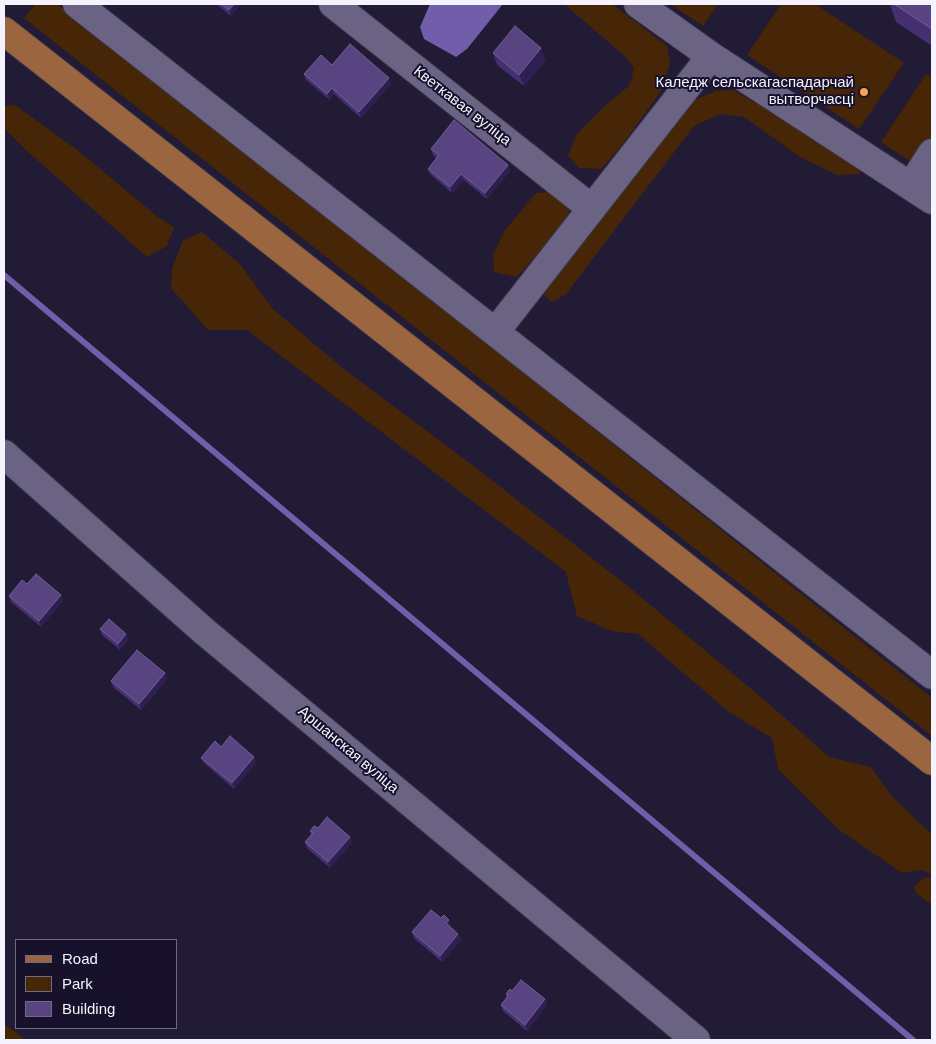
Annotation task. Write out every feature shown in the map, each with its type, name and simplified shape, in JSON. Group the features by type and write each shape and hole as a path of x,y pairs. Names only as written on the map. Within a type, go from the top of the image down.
{"main road":[{"path":"4,30 932,761"}],"street":[{"path":"77,4 932,675"},
{"name":"Кветкавая вуліца","path":"333,4 590,208"},
{"path":"638,4 710,56 922,193 932,153"},
{"path":"496,331 710,56"},
{"name":"Аршанская вуліца","path":"4,454 205,632 696,1040"}],"green space":[{"path":"36,4 57,4 176,96 932,698 932,736 24,18"},
{"path":"564,4 612,4 667,46 670,64 661,91 622,145 601,169 579,168 568,156 577,134 630,85 634,68 626,57"},
{"path":"670,4 718,4 703,26"},
{"path":"781,4 815,4 904,63 859,129 747,55"},
{"path":"926,74 932,78 932,137 914,164 881,142"},
{"path":"733,90 862,163 860,174 837,175 800,157 744,117 720,114 694,126 566,294 552,302 542,293 685,105 715,91"},
{"path":"15,105 80,152 158,217 174,227 167,246 147,257 28,152 4,128 4,106"},
{"path":"561,191 572,202 565,222 517,277 494,272 493,255 505,230 536,193"},
{"path":"202,232 240,264 272,308 345,370 467,461 629,587 767,702 829,757 871,767 891,795 932,835 932,875 922,870 902,873 838,829 778,769 772,738 729,712 638,634 612,631 577,616 566,572 247,330 208,330 171,288 172,269 183,240"},
{"path":"925,877 932,877 932,905 916,893 914,887"},
{"path":"4,1024 26,1040 4,1040"}],"shaded area":[{"path":"430,4 503,4 467,49 456,57 424,39 420,27"}],"building":[{"path":"221,4 234,4 229,10"},
{"path":"894,4 932,4 932,29"},
{"path":"515,26 541,48 519,75 493,53"},
{"path":"350,44 389,78 359,112 332,88 327,94 304,74 321,55 332,65"},
{"path":"454,120 508,165 485,193 461,174 450,187 428,169 439,155 431,149"},
{"path":"36,574 61,595 39,621 9,596 22,580 27,584"},
{"path":"109,619 126,634 118,644 100,629"},
{"path":"137,650 165,673 139,704 111,681"},
{"path":"230,736 254,757 232,783 201,758 215,741 221,747"},
{"path":"327,817 350,837 328,862 305,842 313,833 310,831 314,826 318,828"},
{"path":"431,910 441,918 444,915 449,920 446,923 458,934 440,956 412,932"},
{"path":"521,980 545,999 525,1025 501,1005 508,996 506,994 510,989 512,991"}],"waterway":[{"path":"4,275 913,1040"}],"place":[{"name":"Каледж сельскагаспадарчай вытворчасці","path":"864,92"}]}
